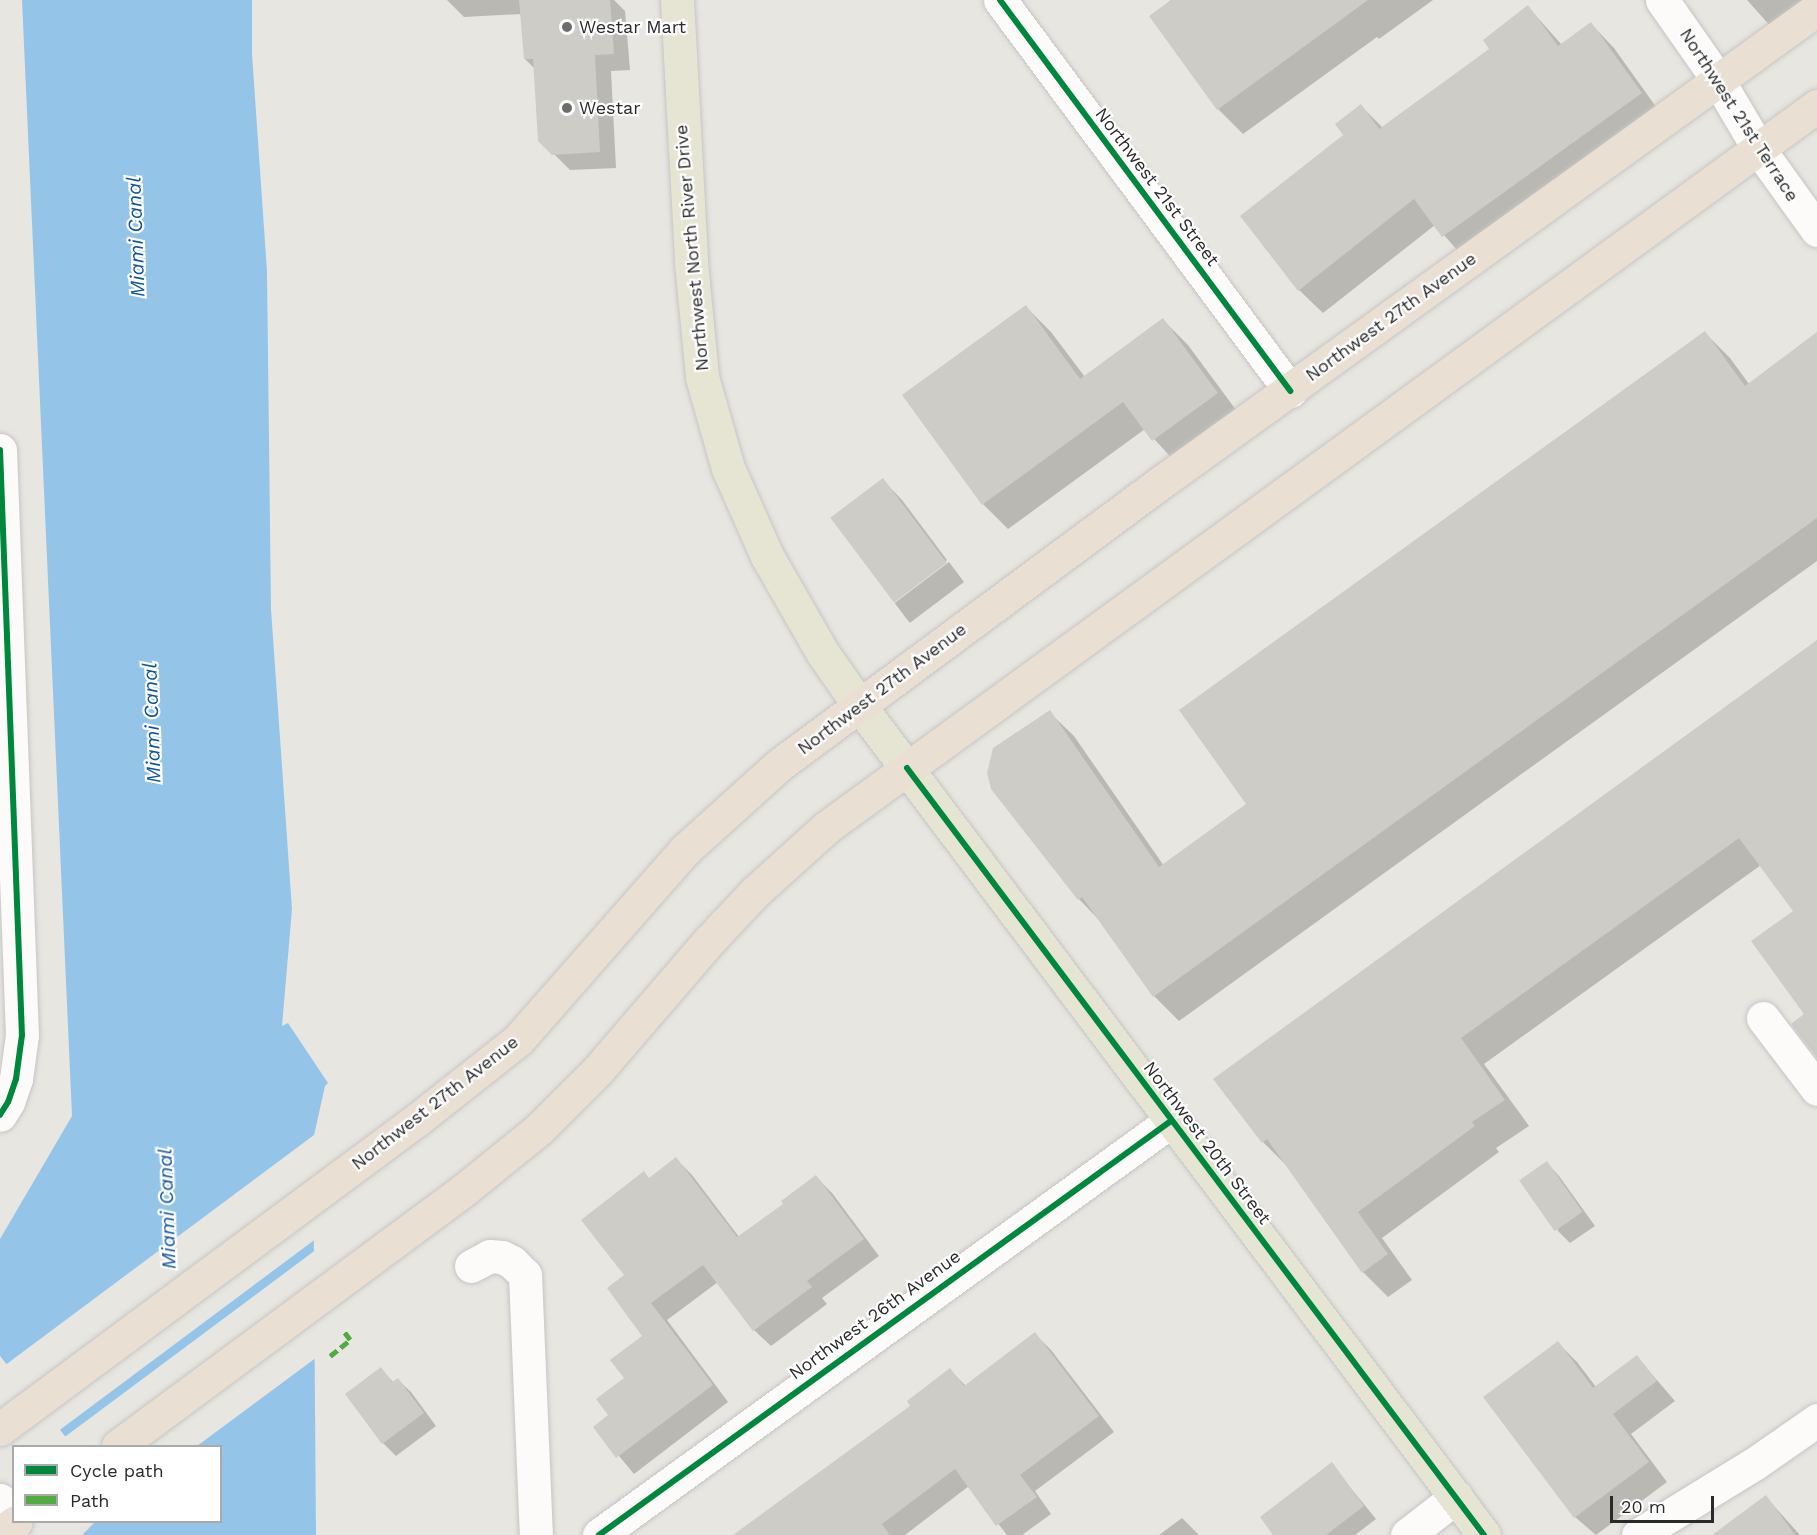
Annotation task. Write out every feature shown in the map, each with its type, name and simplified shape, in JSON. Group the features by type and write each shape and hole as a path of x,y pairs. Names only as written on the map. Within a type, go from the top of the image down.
{"highway":[{"name":"Northwest 27th Avenue","path":"0,1429 418,1119 518,1040 649,888 718,818 779,765 1817,9"},
{"path":"119,1445 465,1190 539,1129 598,1070 708,942 755,892 827,827 1817,106"},
{"path":"0,1533 12,1523"}],"main road":[{"name":"Northwest North River Drive","path":"677,0 690,262 702,377 728,468 767,556"},
{"name":"Northwest 20th Street","path":"767,556 822,652 860,705 1484,1535"}],"street":[{"name":"Northwest 21st Street","path":"1000,0 1290,391"},
{"name":"Northwest 21st Terrace","path":"1662,0 1718,80 1758,148 1817,230"},
{"path":"0,450 21,1035 16,1079 8,1102 0,1115"},
{"path":"1763,1018 1817,1089"},
{"name":"Northwest 26th Avenue","path":"599,1535 1171,1120"},
{"path":"471,1266 490,1256 502,1257 512,1262 525,1275 536,1535"},
{"path":"1638,1535 1754,1464 1817,1420"},
{"path":"1407,1535 1456,1497"},
{"path":"0,1500 12,1516"},
{"path":"17,1523 27,1535"}],"water":[{"name":"Miami Canal","path":"22,0 252,0 252,54 267,271 271,609 292,909 282,1026 288,1023 328,1083 325,1086 313,1140 316,1535 82,1535 94,1523 222,1523 222,1445 72,1445 0,1356 0,1239 72,1116"}],"pier":[{"path":"318,1132 317,1238 57,1432 4,1366"},
{"path":"317,1249 317,1357 198,1445 68,1445 62,1439"}],"building":[{"path":"519,0 610,0 614,54 595,55 600,152 552,155 538,141 533,59 524,59"},
{"path":"1171,0 1368,0 1217,110 1149,16"},
{"path":"1528,5 1558,46 1591,22 1642,93 1442,237 1414,199 1298,291 1240,216 1343,135 1335,124 1361,104 1379,129 1489,49 1483,40"},
{"path":"1026,305 1080,379 1163,318 1218,393 1152,441 1123,402 982,505 902,395"},
{"path":"1705,331 1745,386 1817,332 1817,518 1153,997 1082,897 1078,900 991,789 987,773 993,748 1050,710 1159,867 1246,804 1179,710"},
{"path":"883,478 947,563 894,602 830,518"},
{"path":"1817,640 1817,1058 1791,1024 1804,1014 1751,941 1793,911 1739,838 1461,1038 1505,1100 1472,1122 1475,1126 1358,1212 1388,1254 1362,1273 1267,1139 1262,1143 1213,1079"},
{"path":"676,1157 737,1237 783,1204 781,1201 816,1175 864,1239 807,1281 812,1287 753,1331 703,1265 651,1303 713,1385 616,1458 593,1427 608,1415 596,1399 624,1378 610,1360 642,1336 607,1288 624,1275 581,1220 644,1171 649,1178"},
{"path":"1547,1161 1583,1212 1555,1231 1519,1181"},
{"path":"1035,1332 1099,1416 1020,1475 1037,1497 996,1526 955,1469 882,1524 890,1535 733,1535 910,1406 907,1401 950,1368 964,1386"},
{"path":"1558,1341 1593,1388 1637,1355 1657,1381 1613,1414 1649,1462 1574,1518 1483,1397"},
{"path":"381,1367 392,1382 398,1378 424,1413 382,1444 345,1394"},
{"path":"1332,1462 1364,1506 1326,1535 1273,1535 1260,1517"},
{"path":"1766,1495 1795,1535 1712,1535"}],"marked path":[{"path":"330,1356 350,1340 344,1332"}],"cycle path":[{"path":"1000,0 1290,391"},
{"path":"0,450 22,1035 16,1079 8,1102 0,1115"},
{"path":"907,768 1484,1535"},
{"path":"599,1535 1171,1121"}],"place":[{"name":"Westar Mart","path":"567,27"},
{"name":"Westar","path":"567,108"}]}
